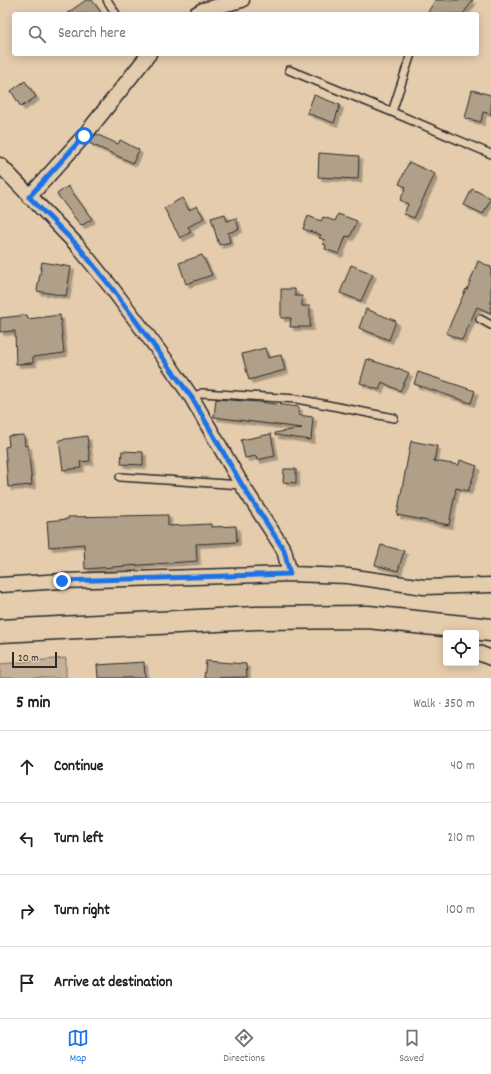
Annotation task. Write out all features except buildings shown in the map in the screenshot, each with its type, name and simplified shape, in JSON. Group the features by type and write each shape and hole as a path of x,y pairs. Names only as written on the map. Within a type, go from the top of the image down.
{"main road":[{"path":"0,631 256,618 368,617 464,630"},
{"path":"479,630 491,630"}],"street":[{"path":"200,12 242,0"},
{"path":"29,197 84,136 144,56"},
{"path":"0,165 29,197 77,245 111,287 192,398 242,485 284,550 290,574"},
{"path":"0,585 62,581 290,574 348,576 424,587 491,585"},
{"path":"479,653 491,658"}],"lane":[{"path":"107,0 115,12"},
{"path":"392,112 410,56"},
{"path":"289,70 491,154"},
{"path":"480,319 491,325"},
{"path":"192,398 202,393 297,399 394,418"},
{"path":"120,477 242,485"}],"shaded area":[{"path":"66,658 66,678 0,678 0,664"}],"route":[{"path":"62,581 290,574 284,550 242,485 192,398 168,363 111,287 77,245 29,197 84,136"}]}
